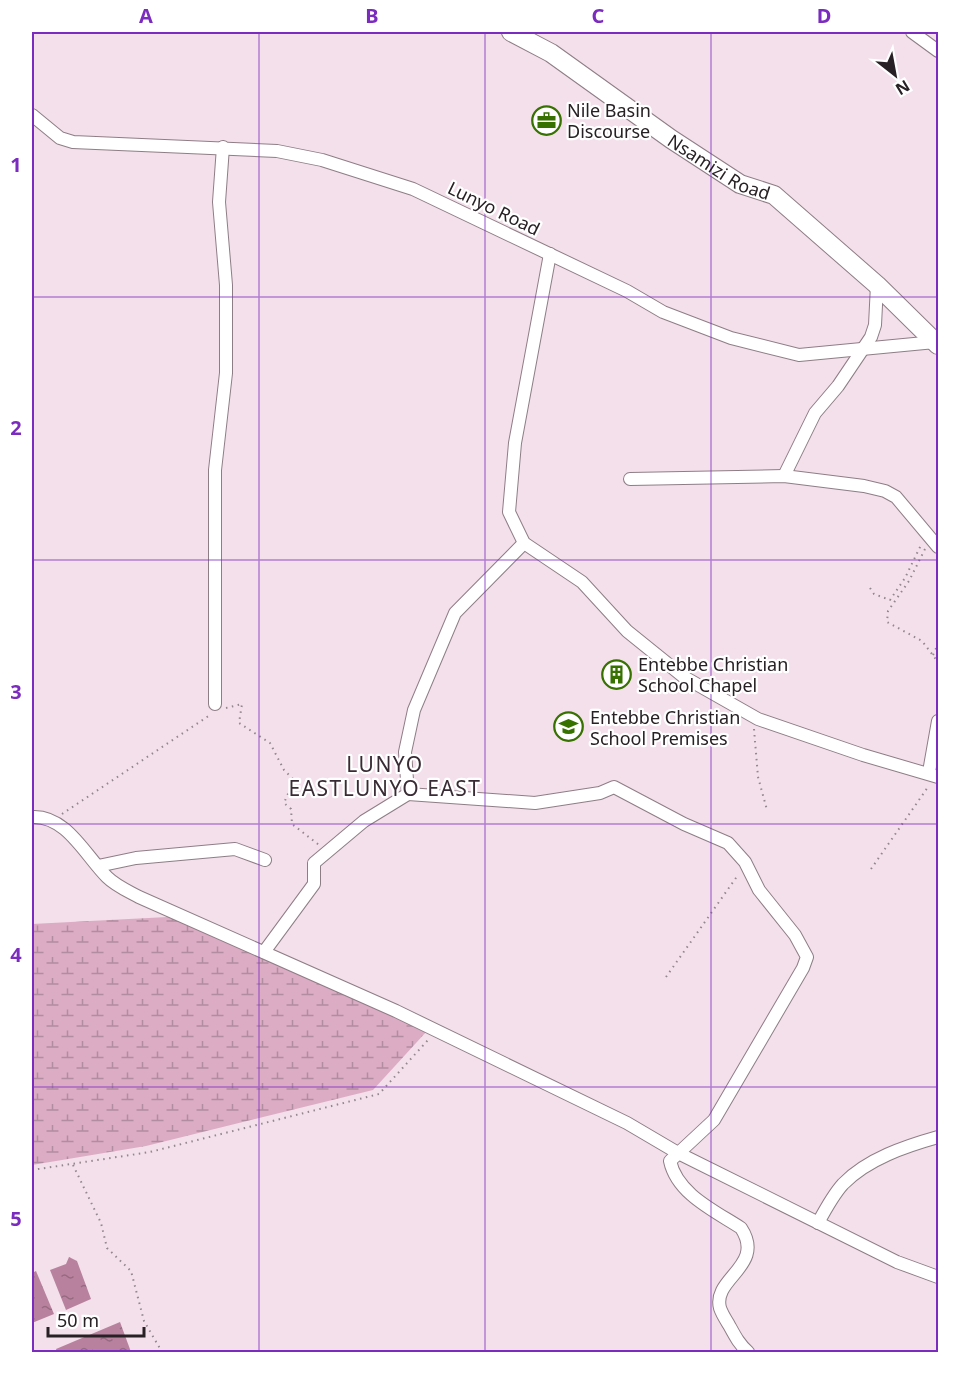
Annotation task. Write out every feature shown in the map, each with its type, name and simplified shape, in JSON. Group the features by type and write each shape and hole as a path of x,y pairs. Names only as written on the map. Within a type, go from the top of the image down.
{"street":[{"name":"Nsamizi Road","path":"511,32 551,53 671,139 740,184 774,195 877,285 937,344"},
{"path":"912,32 939,51"},
{"name":"Lunyo Road","path":"32,115 60,138 88,145 223,147 277,152 322,160 367,173 413,189 627,291 663,312 731,338 799,355 937,344"},
{"path":"217,708 215,470 226,373 226,285 219,202 223,147"},
{"path":"550,254 515,443 509,512 524,543 582,582 627,631 684,677 758,719 863,755 935,775 939,721"},
{"path":"784,476 815,413 838,386 863,349 875,325 877,285"},
{"path":"630,479 784,476 885,491 896,497 932,540"},
{"path":"408,794 405,753 414,710 455,613 524,543"},
{"path":"264,952 314,884 314,863 364,821 408,794 535,803 600,792 614,787 684,825 728,843 745,862 759,890 795,934 807,957 714,1120 670,1161 672,1170 683,1188 741,1228 748,1243 748,1254 720,1297 720,1308 740,1345 748,1353"},
{"path":"32,818 52,820 114,883 139,897 435,1030 627,1123 678,1153 897,1262 939,1277"},
{"path":"98,866 136,858 235,849 265,860"},
{"path":"818,1223 843,1184 859,1171 905,1148 939,1137"}],"path":[{"path":"870,588 874,594 890,600 932,540"},
{"path":"932,540 909,581 888,610 887,622 922,641 939,662"},
{"path":"933,655 939,644"},
{"path":"52,820 217,708 242,704 239,723 270,743 284,770 294,780 284,803 291,809 292,824 327,852"},
{"path":"758,719 754,727 753,744 767,810"},
{"path":"871,869 935,775"},
{"path":"666,977 693,937 721,902 745,862"},
{"path":"32,1170 150,1152 379,1094 435,1030"},
{"path":"73,1165 101,1223 107,1248 131,1270 144,1321 162,1353"}],"green space":[{"path":"187,916 427,1031 373,1090 146,1146 32,1165 32,924"}],"water":[{"path":"69,1257 77,1261 91,1299 66,1310 50,1270 66,1264"},
{"path":"36,1271 54,1314 32,1323 32,1273"},
{"path":"120,1322 131,1352 57,1352 56,1349"}],"place":[{"name":"Nile Basin Discourse","path":"546,120"},
{"name":"Entebbe Christian School Chapel","path":"617,674"},
{"name":"Entebbe Christian School Premises","path":"569,727"}],"district":[{"name":"LUNYO EASTLUNYO EAST","path":"385,776"}]}
